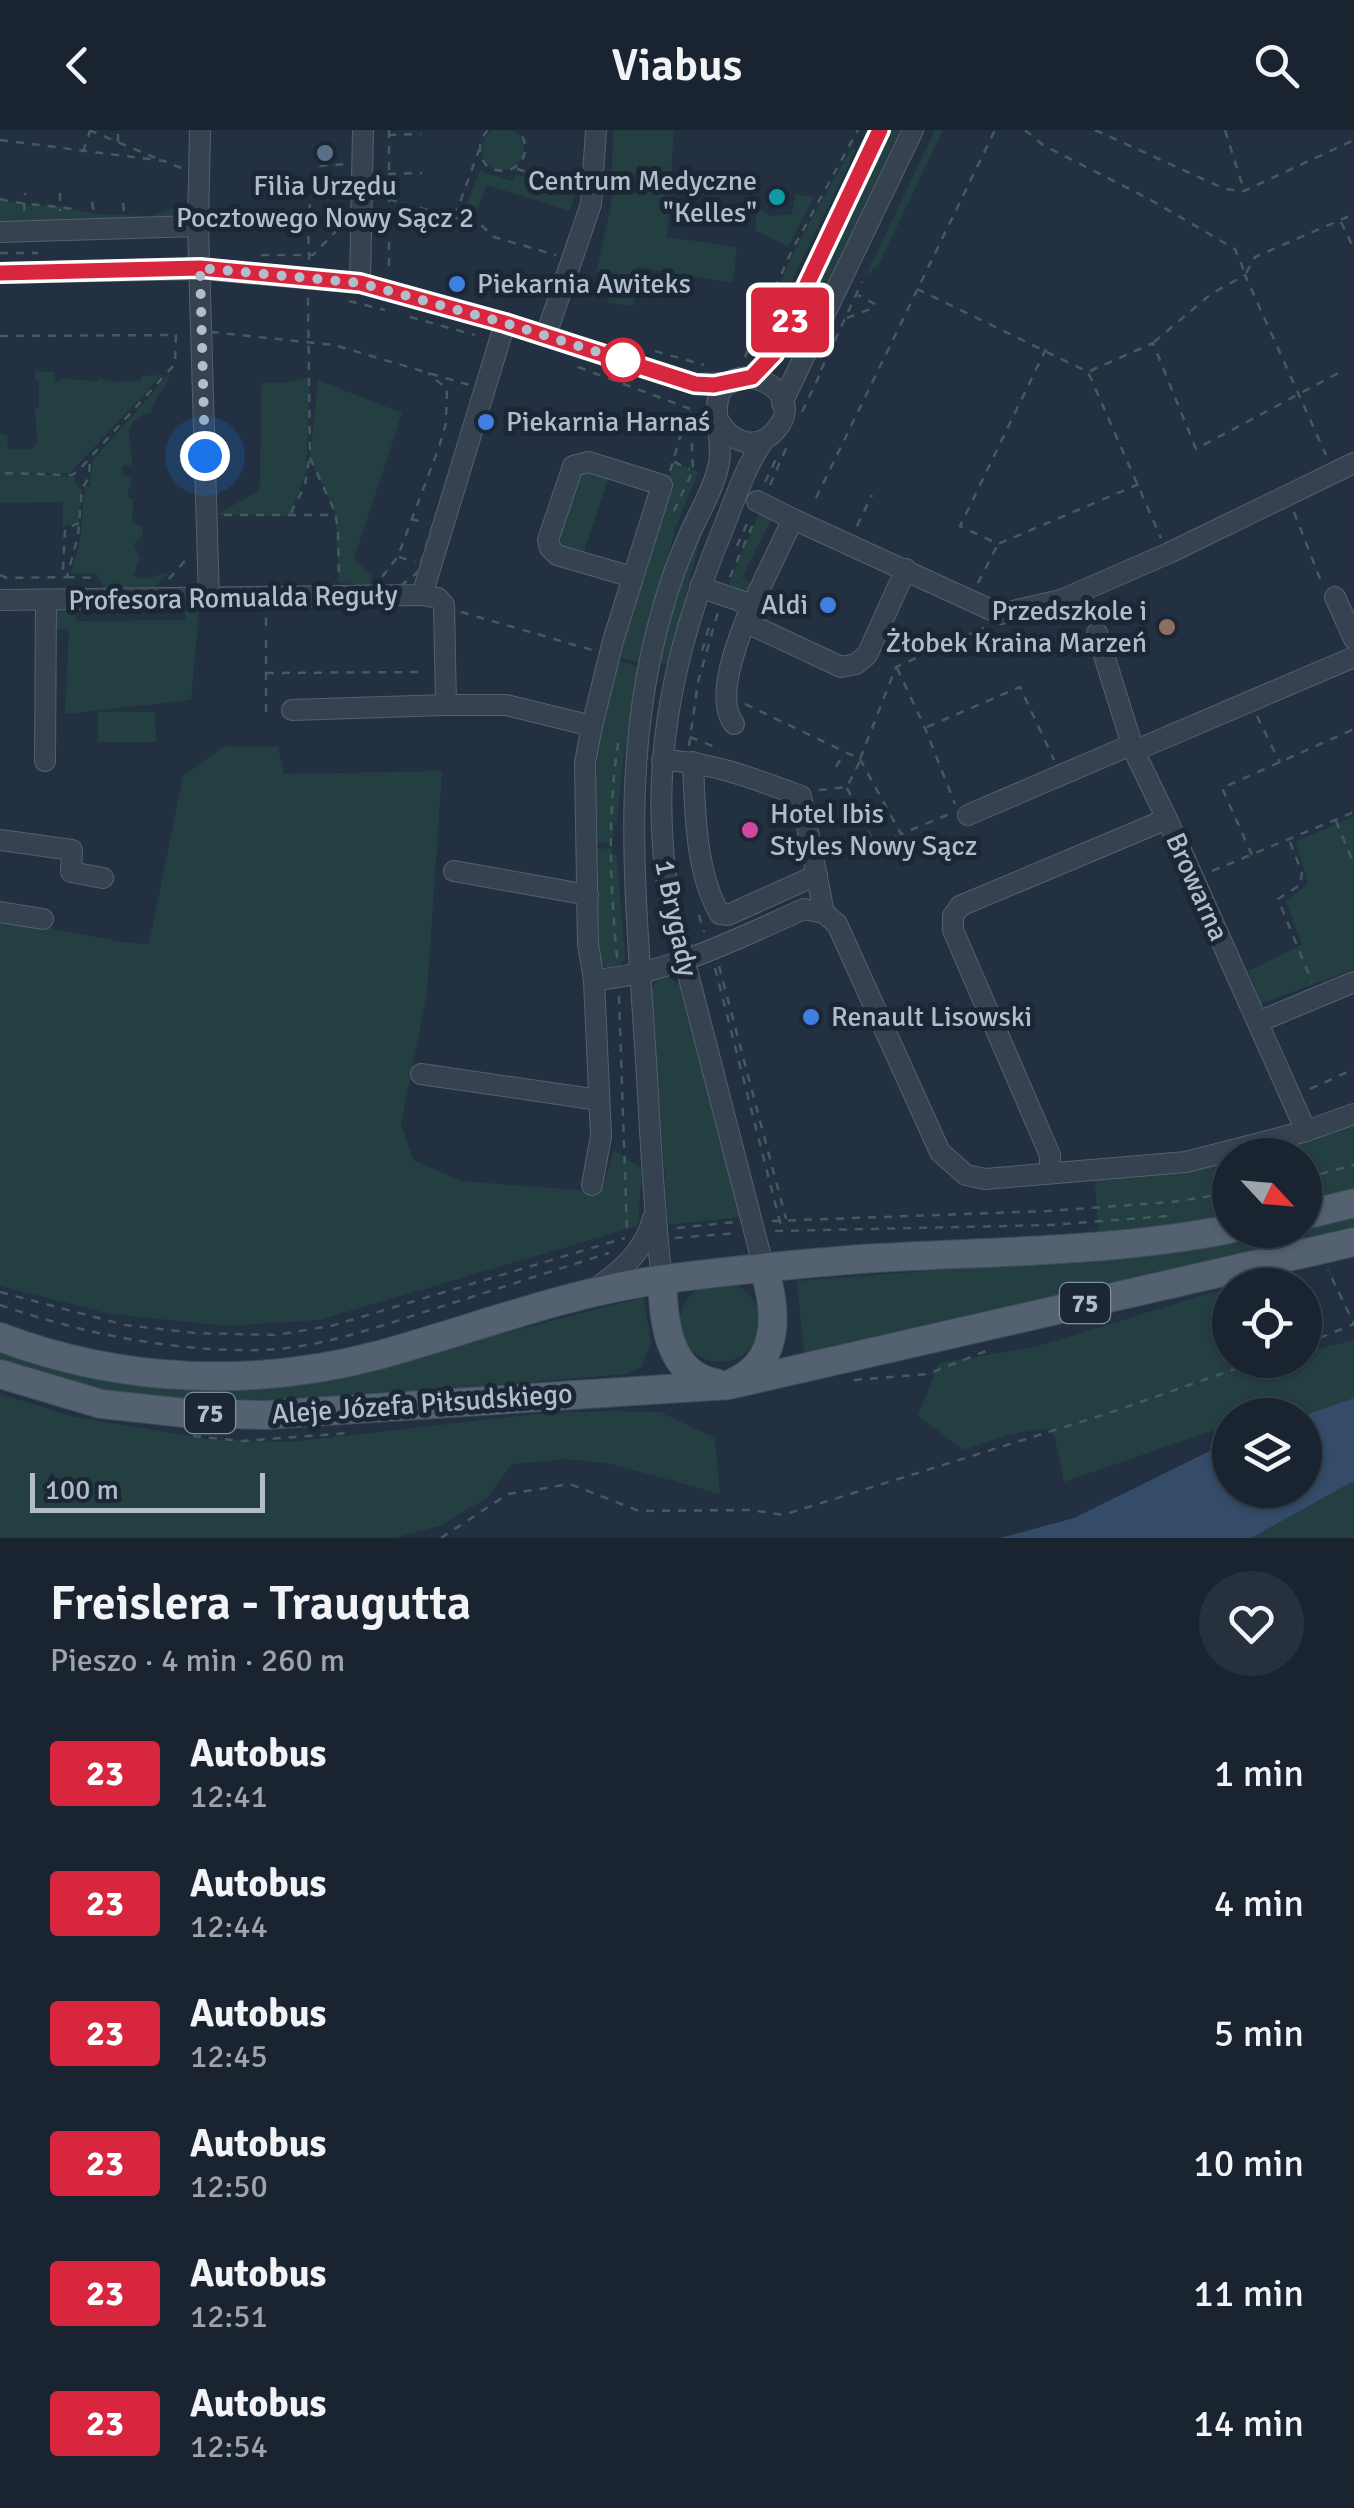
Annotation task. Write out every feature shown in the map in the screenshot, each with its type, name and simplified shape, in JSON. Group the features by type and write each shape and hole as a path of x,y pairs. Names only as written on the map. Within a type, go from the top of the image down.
{"main road":[{"path":"1322,1210 1354,1203"},
{"name":"Aleje Józefa Piłsudskiego","path":"0,1337 103,1367 184,1376 259,1377 378,1355 583,1297 662,1280 860,1260 1178,1240 1212,1233"},
{"name":"Aleje Józefa Piłsudskiego","path":"0,1374 101,1404 185,1413 265,1415 728,1385 1354,1242"},
{"name":"1 Brygady","path":"728,1385 745,1377 768,1350 774,1317 764,1269"},
{"path":"662,1280 667,1330 682,1365 708,1382 728,1385"}],"street":[{"path":"200,130 198,226 209,600"},
{"path":"360,283 363,130"},
{"path":"546,335 590,204 596,130"},
{"path":"718,416 718,400 774,354 880,130"},
{"path":"695,384 732,438 773,443 782,404 913,130"},
{"path":"0,232 198,226"},
{"path":"0,273 200,268 360,283 392,290 502,332 546,335 695,384 741,380 772,385 782,404"},
{"name":"Profesora Romualda Reguły","path":"0,600 422,595 502,332"},
{"name":"1 Brygady","path":"655,1233 633,769 639,717 663,608 719,462 718,416"},
{"name":"1 Brygady","path":"764,1269 683,961 662,858 659,790 675,673 714,591 746,470 773,443"},
{"path":"592,1185 601,1136 594,980 588,944 585,763 632,577 662,486 589,462 573,466 548,540 550,548 557,555 632,577"},
{"path":"759,502 1000,614 1061,600 1167,554 1354,463"},
{"path":"734,724 726,714 726,695 748,613 793,519"},
{"path":"714,591 841,667 856,664 866,655 906,569"},
{"path":"1330,593 1354,639"},
{"path":"422,595 438,598 444,606 446,704"},
{"path":"45,762 46,600"},
{"path":"1096,632 1133,748 1167,819"},
{"path":"968,815 1354,657"},
{"path":"292,710 446,704 506,706 592,726"},
{"path":"662,760 690,761 738,772 801,796 824,914"},
{"path":"690,761 700,846 720,914 728,915 817,875"},
{"name":"Browarna","path":"1050,1172 1050,1155 953,930 953,916 960,906 1167,819 1306,1131"},
{"path":"0,840 72,850 72,872 103,878"},
{"path":"454,871 588,895"},
{"path":"594,980 640,974 683,961 804,909 824,914 837,924 940,1152 966,1175 985,1179 1186,1162 1306,1131 1354,1114"},
{"path":"0,912 43,918"},
{"path":"1258,1022 1354,982"},
{"path":"420,1074 599,1100"},
{"path":"655,1233 662,1280"},
{"path":"583,1297 623,1270 655,1233"}],"path":[{"path":"83,152 90,130 192,172"},
{"path":"118,130 118,142"},
{"path":"455,216 488,130"},
{"path":"479,148 482,160 492,169 514,169 522,163 526,151 524,137 518,130"},
{"path":"816,498 995,130"},
{"path":"1025,130 1043,145 1149,199 1235,249 1327,457"},
{"path":"1095,130 1225,189 1244,191 1354,140"},
{"path":"1225,130 1244,191"},
{"path":"335,299 386,310 392,290 388,132 421,134"},
{"path":"0,140 164,161"},
{"path":"290,516 305,485 310,458 308,217 319,166 344,164"},
{"path":"514,169 582,189"},
{"path":"388,174 422,173"},
{"path":"24,223 25,193"},
{"path":"60,193 60,223"},
{"path":"312,196 344,196"},
{"path":"0,199 24,206 77,210"},
{"path":"388,199 481,224 494,237 564,257"},
{"path":"1088,372 1153,343 1212,294 1246,274 1255,257 1354,214"},
{"path":"1340,220 1354,249"},
{"path":"916,289 1088,372 1167,554"},
{"path":"845,319 874,308 875,304 856,294"},
{"path":"404,315 502,332"},
{"path":"211,332 308,342 356,350 476,388 418,572 398,588 222,589 211,578 211,332"},
{"path":"0,336 176,335 175,364 72,475 0,472"},
{"path":"1153,343 1196,449 1344,370"},
{"path":"1046,349 960,526 998,544 1138,484"},
{"path":"577,366 689,408"},
{"path":"373,589 398,556 446,423 448,389 426,372"},
{"path":"690,761 684,734 714,591 759,502 773,443"},
{"path":"310,458 338,529 339,590"},
{"path":"67,576 90,459"},
{"path":"673,462 692,470"},
{"path":"424,485 444,492"},
{"path":"1291,505 1330,593"},
{"path":"210,515 330,516 333,510"},
{"path":"411,518 433,524"},
{"path":"67,576 65,529 79,524"},
{"path":"166,582 198,547"},
{"path":"398,556 421,564"},
{"path":"0,575 94,576 102,591"},
{"path":"266,640 266,720"},
{"path":"847,787 874,846 957,810 926,728 896,667"},
{"path":"266,673 430,672"},
{"path":"926,728 1020,687 1058,770"},
{"path":"1250,702 1280,762"},
{"path":"1252,855 1222,788 1354,729"},
{"path":"836,767 845,752"},
{"path":"860,759 901,834"},
{"path":"1198,877 1354,812"},
{"path":"1335,820 1354,864"},
{"path":"1289,839 1302,873 1300,885 1278,899 1318,997"},
{"path":"702,904 785,1230"},
{"path":"696,908 712,948 787,1221"},
{"path":"1291,1098 1354,1069"},
{"path":"1322,1173 1354,1165"},
{"path":"0,1292 125,1325 195,1333 275,1335 331,1326 655,1233 787,1221 1048,1211 1172,1202 1212,1195"},
{"path":"655,1233 753,1226 785,1230 1050,1225 1172,1215"},
{"path":"1322,1337 1354,1324 1332,1281 1323,1249"},
{"path":"0,1305 118,1338 266,1350 381,1326 608,1254"},
{"path":"441,1538 508,1494 570,1484 639,1511 751,1510 783,1515 1212,1377"}],"green space":[{"path":"503,128 518,134 524,149 518,164 503,170 488,164 482,149 488,134"},
{"path":"613,130 674,130 667,237 737,247 733,283 638,267 633,306 608,303 609,276 596,272 611,206"},
{"path":"890,130 900,130 793,357 784,353"},
{"path":"935,130 943,130 877,268 867,273"},
{"path":"852,147 856,150 761,343 755,340 794,251"},
{"path":"480,171 512,181 516,175 575,193 570,211 487,185 475,215 464,211"},
{"path":"795,194 814,197 788,247 755,230 757,207 771,216 792,214"},
{"path":"0,199 94,214 150,216 191,203 190,217 0,223"},
{"path":"35,371 54,372 56,382 99,378 140,381 142,376 162,375 70,473 23,473 74,477 74,483 82,489 79,521 63,527 63,502 0,503 0,434 7,436 8,449 32,449 37,443 35,409 39,408 39,380 35,380"},
{"path":"171,372 152,412 130,427 132,465 123,466 122,473 131,479 128,488 129,498 133,499 132,523 143,527 142,536 134,544 140,558 133,576 144,579 170,572 151,590 105,590 96,573 71,573 93,460"},
{"path":"310,377 306,472 290,516 215,515 256,493 260,484 261,383 286,383"},
{"path":"318,380 402,413 354,559 372,576 369,587 339,582 335,512 310,458"},
{"path":"673,462 698,472 676,526 640,663 614,656"},
{"path":"584,468 609,476 583,554 560,548 554,540 568,489"},
{"path":"719,490 700,540 668,665 657,662 696,538"},
{"path":"760,510 773,516 742,577 754,586 740,593 727,589"},
{"path":"76,608 76,621 185,620 186,610 199,610 191,700 65,714 69,629 54,629 52,609"},
{"path":"616,660 639,667 617,823 612,842 593,843 599,751"},
{"path":"98,712 155,712 156,742 98,742"},
{"path":"225,746 278,747 284,774 442,771 427,994 401,1124 413,1160 462,1181 601,1192 614,1150 642,1169 638,1226 319,1320 228,1326 110,1314 0,1286 0,919 149,944 183,776"},
{"path":"1354,816 1354,969 1261,1004 1248,971 1302,945 1286,901 1308,884 1296,842"},
{"path":"612,848 612,854 617,855 625,958 619,967 608,970 599,958 595,849"},
{"path":"668,977 682,987 740,1217 668,1225 652,988 657,980"},
{"path":"1354,1110 1354,1201 1322,1207 1322,1138 1264,1138"},
{"path":"1212,1154 1212,1226 1099,1245 1094,1169 1186,1162"},
{"path":"1354,1213 1354,1229 1322,1236 1322,1220"},
{"path":"1212,1244 1212,1248 1270,1248 804,1354 797,1281"},
{"path":"712,1282 728,1282 749,1293 760,1322 749,1351 728,1362 712,1362 698,1356 686,1344 680,1330 680,1314 686,1300 698,1288"},
{"path":"1212,1293 1212,1378 1322,1378 1322,1348 1354,1340 1354,1398 1322,1409 1322,1398 1212,1398 1212,1431 1064,1482 1055,1438 1049,1428 1012,1434 964,1450 918,1416 939,1363 1035,1347"},
{"path":"643,1297 651,1341 642,1367 626,1374 318,1400 171,1399 108,1392 0,1362 0,1349 348,1374"},
{"path":"0,1394 75,1417 213,1440 290,1442 546,1413 660,1412 715,1438 720,1494 612,1464 567,1459 512,1464 487,1498 439,1526 394,1538 0,1538"},
{"path":"1354,1481 1354,1538 1251,1538 1305,1508 1322,1508 1322,1499"}],"water":[{"path":"1354,1398 1354,1481 1322,1499 1322,1409"},
{"path":"1212,1450 1212,1508 1305,1508 1251,1538 1000,1538 1074,1518"}],"bus line":[{"name":"23","path":"0,273 200,268 360,283 505,323 695,384 714,385 752,377 774,354 880,130"}],"place":[{"name":"Filia Urzędu Pocztowego Nowy Sącz 2","path":"325,153"},
{"name":"Centrum Medyczne \"Kelles\"","path":"777,197"},
{"name":"Piekarnia Awiteks","path":"457,284"},
{"name":"Piekarnia Harnaś","path":"486,422"},
{"name":"Aldi","path":"828,605"},
{"name":"Przedszkole i Żłobek Kraina Marzeń","path":"1167,627"},
{"name":"Hotel Ibis Styles Nowy Sącz","path":"750,830"},
{"name":"Renault Lisowski","path":"811,1017"}],"route":[{"path":"205,456 200,268 360,283 623,360"}]}
